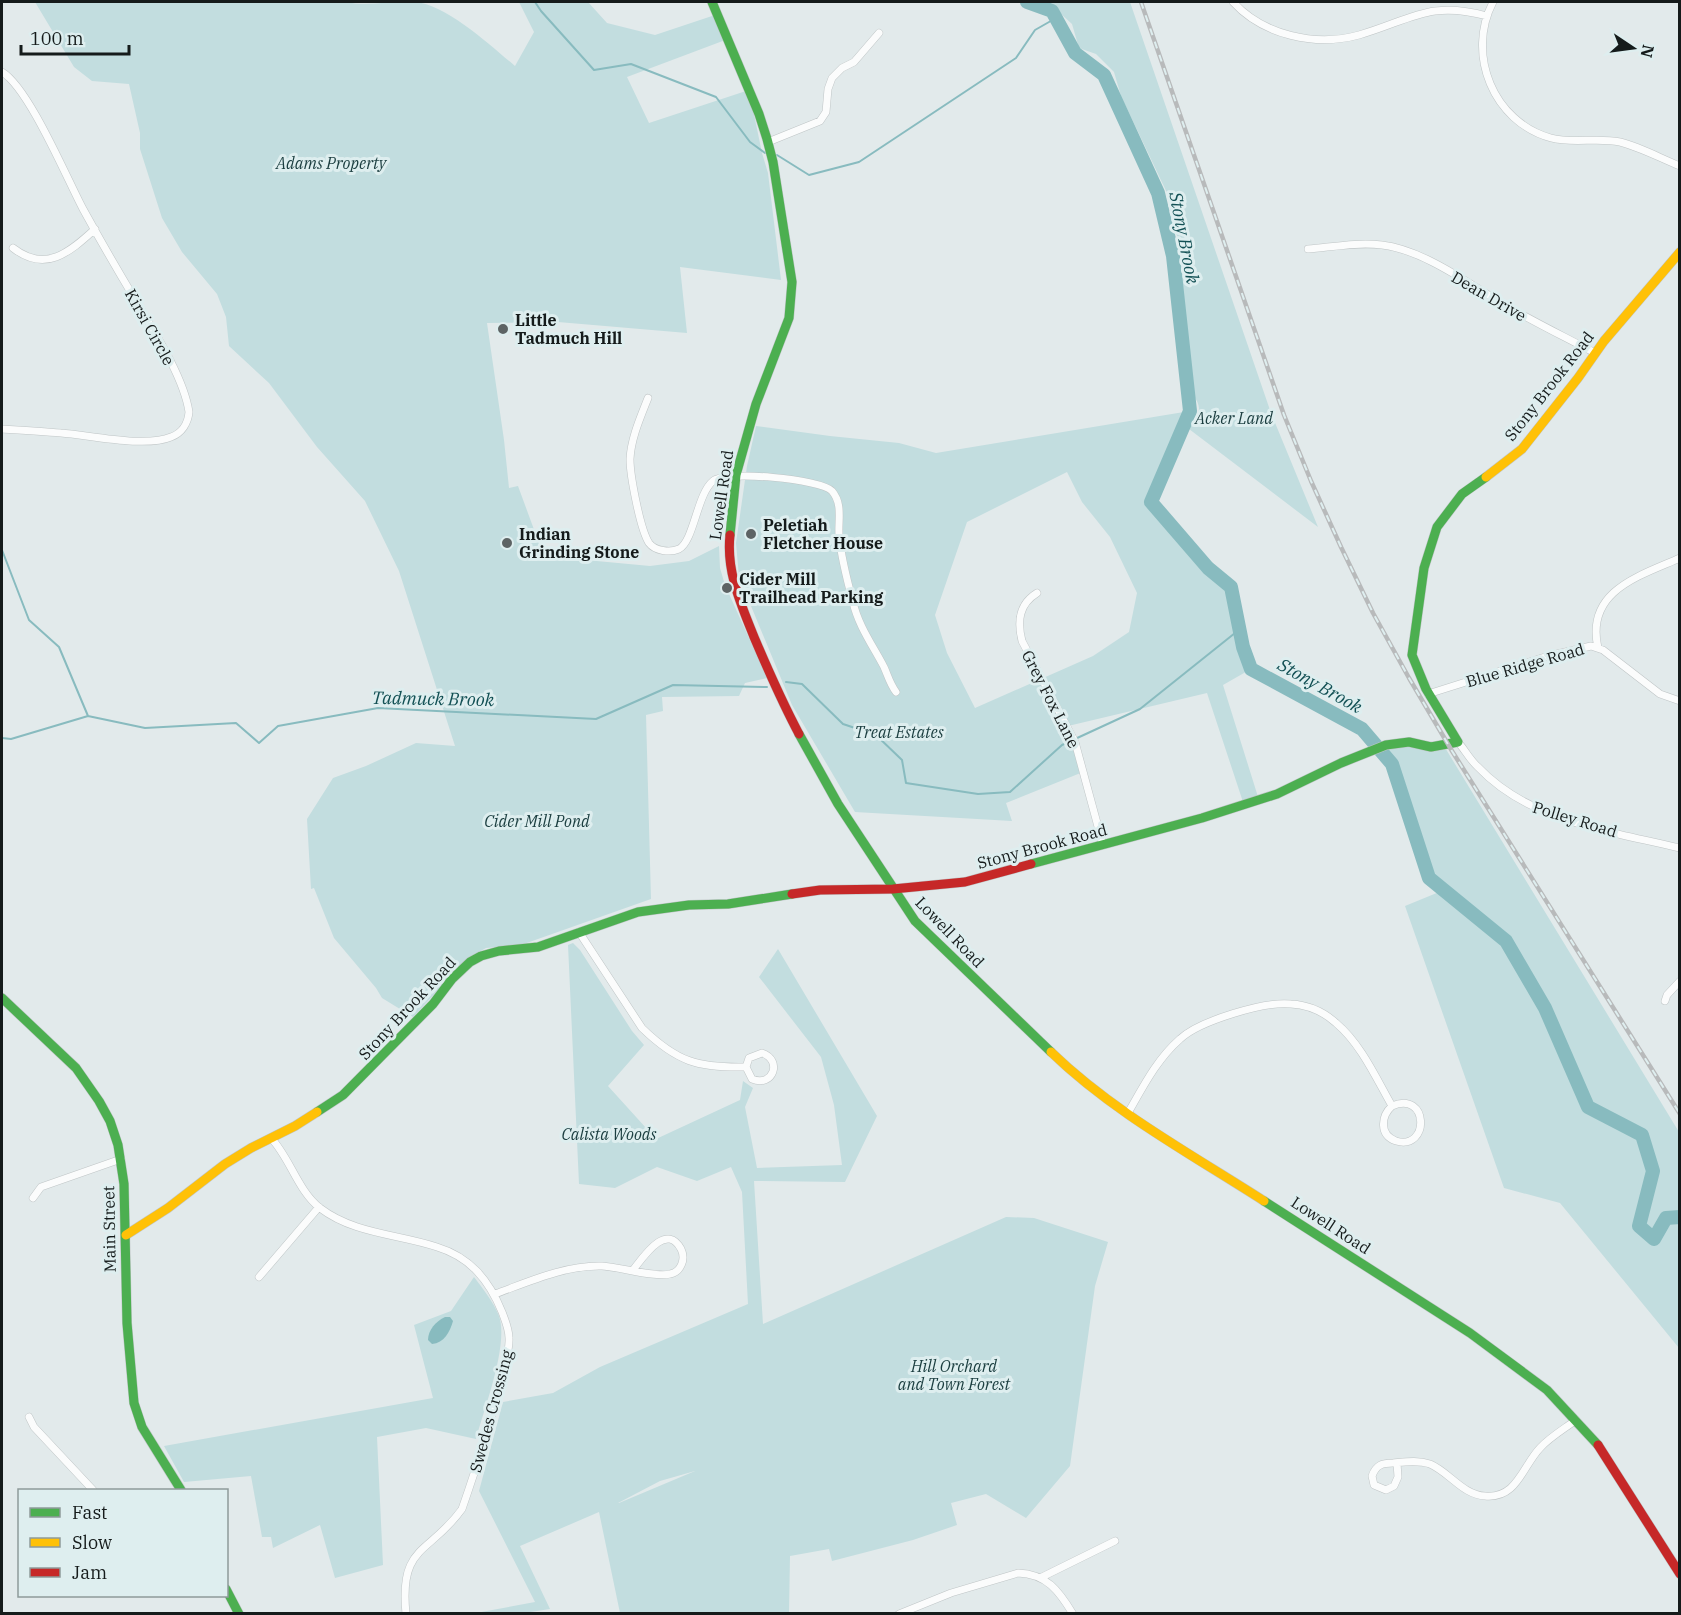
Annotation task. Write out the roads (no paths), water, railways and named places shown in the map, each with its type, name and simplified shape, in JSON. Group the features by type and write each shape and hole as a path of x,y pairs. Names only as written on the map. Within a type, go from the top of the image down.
{"street":[{"name":"Lowell Road","path":"712,2 759,114 768,142 791,267 792,299 787,324 756,404 736,476 729,530 729,558 733,581 741,605 784,708 838,804 915,921 1069,1069 1128,1113 1470,1333 1547,1390 1597,1444 1680,1574"},
{"path":"1233,2 1257,23 1270,30 1300,38 1315,39 1357,35 1405,16 1434,9 1455,8 1486,16"},
{"path":"1493,2 1486,16 1482,45 1485,73 1498,99 1517,121 1551,138 1570,141 1619,142 1680,166"},
{"path":"768,142 820,121 827,109 830,81 842,68 854,62 879,33"},
{"name":"Kirsi Circle","path":"2,72 19,89 41,126 95,229 161,343 188,406 188,418 184,426 171,437 150,441 2,429"},
{"path":"13,248 30,259 45,260 72,248 95,229"},
{"name":"Dean Drive","path":"1308,249 1382,245 1406,250 1525,317 1595,353"},
{"name":"Stony Brook Road","path":"126,1235 168,1208 225,1164 295,1126 343,1095 434,1004 452,979 470,963 493,952 538,946 638,912 689,905 728,904 820,890 893,889 965,882 1202,818 1277,794 1341,763 1386,745 1409,742 1431,747 1458,742 1428,694 1412,655 1424,568 1437,527 1462,494 1499,468 1522,448 1595,353 1680,252"},
{"path":"648,398 637,426 630,458 642,524 652,545 669,551 684,545 710,484 720,477 790,479 824,486 832,491 839,507 839,535 853,605 896,692"},
{"path":"1598,648 1597,623 1605,600 1617,588 1680,558"},
{"name":"Grey Fox Lane","path":"1037,593 1027,599 1023,608 1020,630 1026,651 1075,742 1103,845"},
{"name":"Blue Ridge Road","path":"1428,694 1548,656 1591,646 1598,648 1653,689 1680,701"},
{"name":"Polley Road","path":"1458,742 1478,767 1529,806 1590,827 1680,848"},
{"path":"579,932 642,1028 655,1041 689,1062 705,1066 746,1067"},
{"path":"1665,1001 1667,995 1680,981"},
{"name":"Main Street","path":"2,998 61,1052 82,1076 110,1122 121,1159 124,1184 127,1323 134,1403 142,1427 180,1489"},
{"path":"1128,1113 1158,1062 1186,1033 1220,1018 1272,1005 1290,1003 1314,1009 1326,1015 1345,1031 1392,1106"},
{"path":"762,1053 770,1057 774,1065 770,1078 761,1081 752,1079 746,1067 749,1058 762,1053"},
{"path":"1404,1103 1416,1108 1421,1126 1415,1137 1397,1141 1391,1138 1384,1128 1384,1116 1392,1106 1404,1103"},
{"name":"Swedes Crossing","path":"271,1138 319,1207 342,1222 439,1247 464,1259 479,1271 495,1294 506,1321 510,1339 493,1414 462,1509 453,1521 414,1556 405,1584 406,1614"},
{"path":"33,1198 42,1187 121,1159"},
{"path":"259,1277 319,1207"},
{"path":"495,1294 542,1277 582,1267 601,1266 662,1275 673,1274 681,1266 683,1255 681,1249 668,1240 656,1242 633,1270"},
{"path":"29,1417 34,1427 91,1489"},
{"path":"1397,1463 1398,1477 1394,1486 1386,1490 1374,1485 1372,1476 1376,1467 1385,1463 1417,1462 1427,1463 1445,1472 1473,1493 1485,1497 1497,1496 1514,1486 1541,1448 1576,1420"},
{"path":"1042,1577 1114,1541"},
{"path":"899,1614 951,1593 1004,1576 1029,1573 1042,1577 1052,1584 1073,1614"},
{"path":"228,1593 239,1614"}],"water":[{"path":"445,1317 450,1317 453,1321 450,1329 443,1339 432,1344 428,1340 431,1329"}],"waterway":[{"path":"535,2 594,70 631,64 716,97 750,142 765,153"},
{"name":"Stony Brook","path":"1027,2 1052,11 1075,53 1104,75 1158,193 1173,256 1190,411 1151,502 1208,568 1231,587 1243,647 1251,669 1362,729 1392,764 1429,878 1506,941 1545,1008 1588,1107 1642,1135 1653,1171 1639,1226 1654,1239 1666,1218 1680,1217"},
{"path":"777,155 809,175 859,162 1016,58 1035,30 1056,18"},
{"path":"2,550 29,620 59,647 88,716"},
{"name":"Tadmuck Brook","path":"786,682 802,684 843,724 876,735 902,760 906,783 978,794 1010,792 1062,745 1140,709 1240,629"},
{"name":"Tadmuck Brook","path":"2,738 11,739 88,716 145,728 236,723 259,743 278,726 378,708 596,719 673,685 767,687"}],"railway":[{"path":"1141,2 1284,415 1341,547 1373,613 1452,751 1680,1114"}],"place":[{"name":"Little Tadmuch Hill","path":"503,329"},
{"name":"Peletiah Fletcher House","path":"751,534"},
{"name":"Indian Grinding Stone","path":"507,543"},
{"name":"Cider Mill Trailhead Parking","path":"727,588"}],"park label":[{"name":"Adams Property","path":"331,163"},
{"name":"Acker Land","path":"1234,418"},
{"name":"Treat Estates","path":"899,732"},
{"name":"Cider Mill Pond","path":"537,821"},
{"name":"Calista Woods","path":"609,1134"},
{"name":"Hill Orchard and Town Forest","path":"954,1375"}]}
